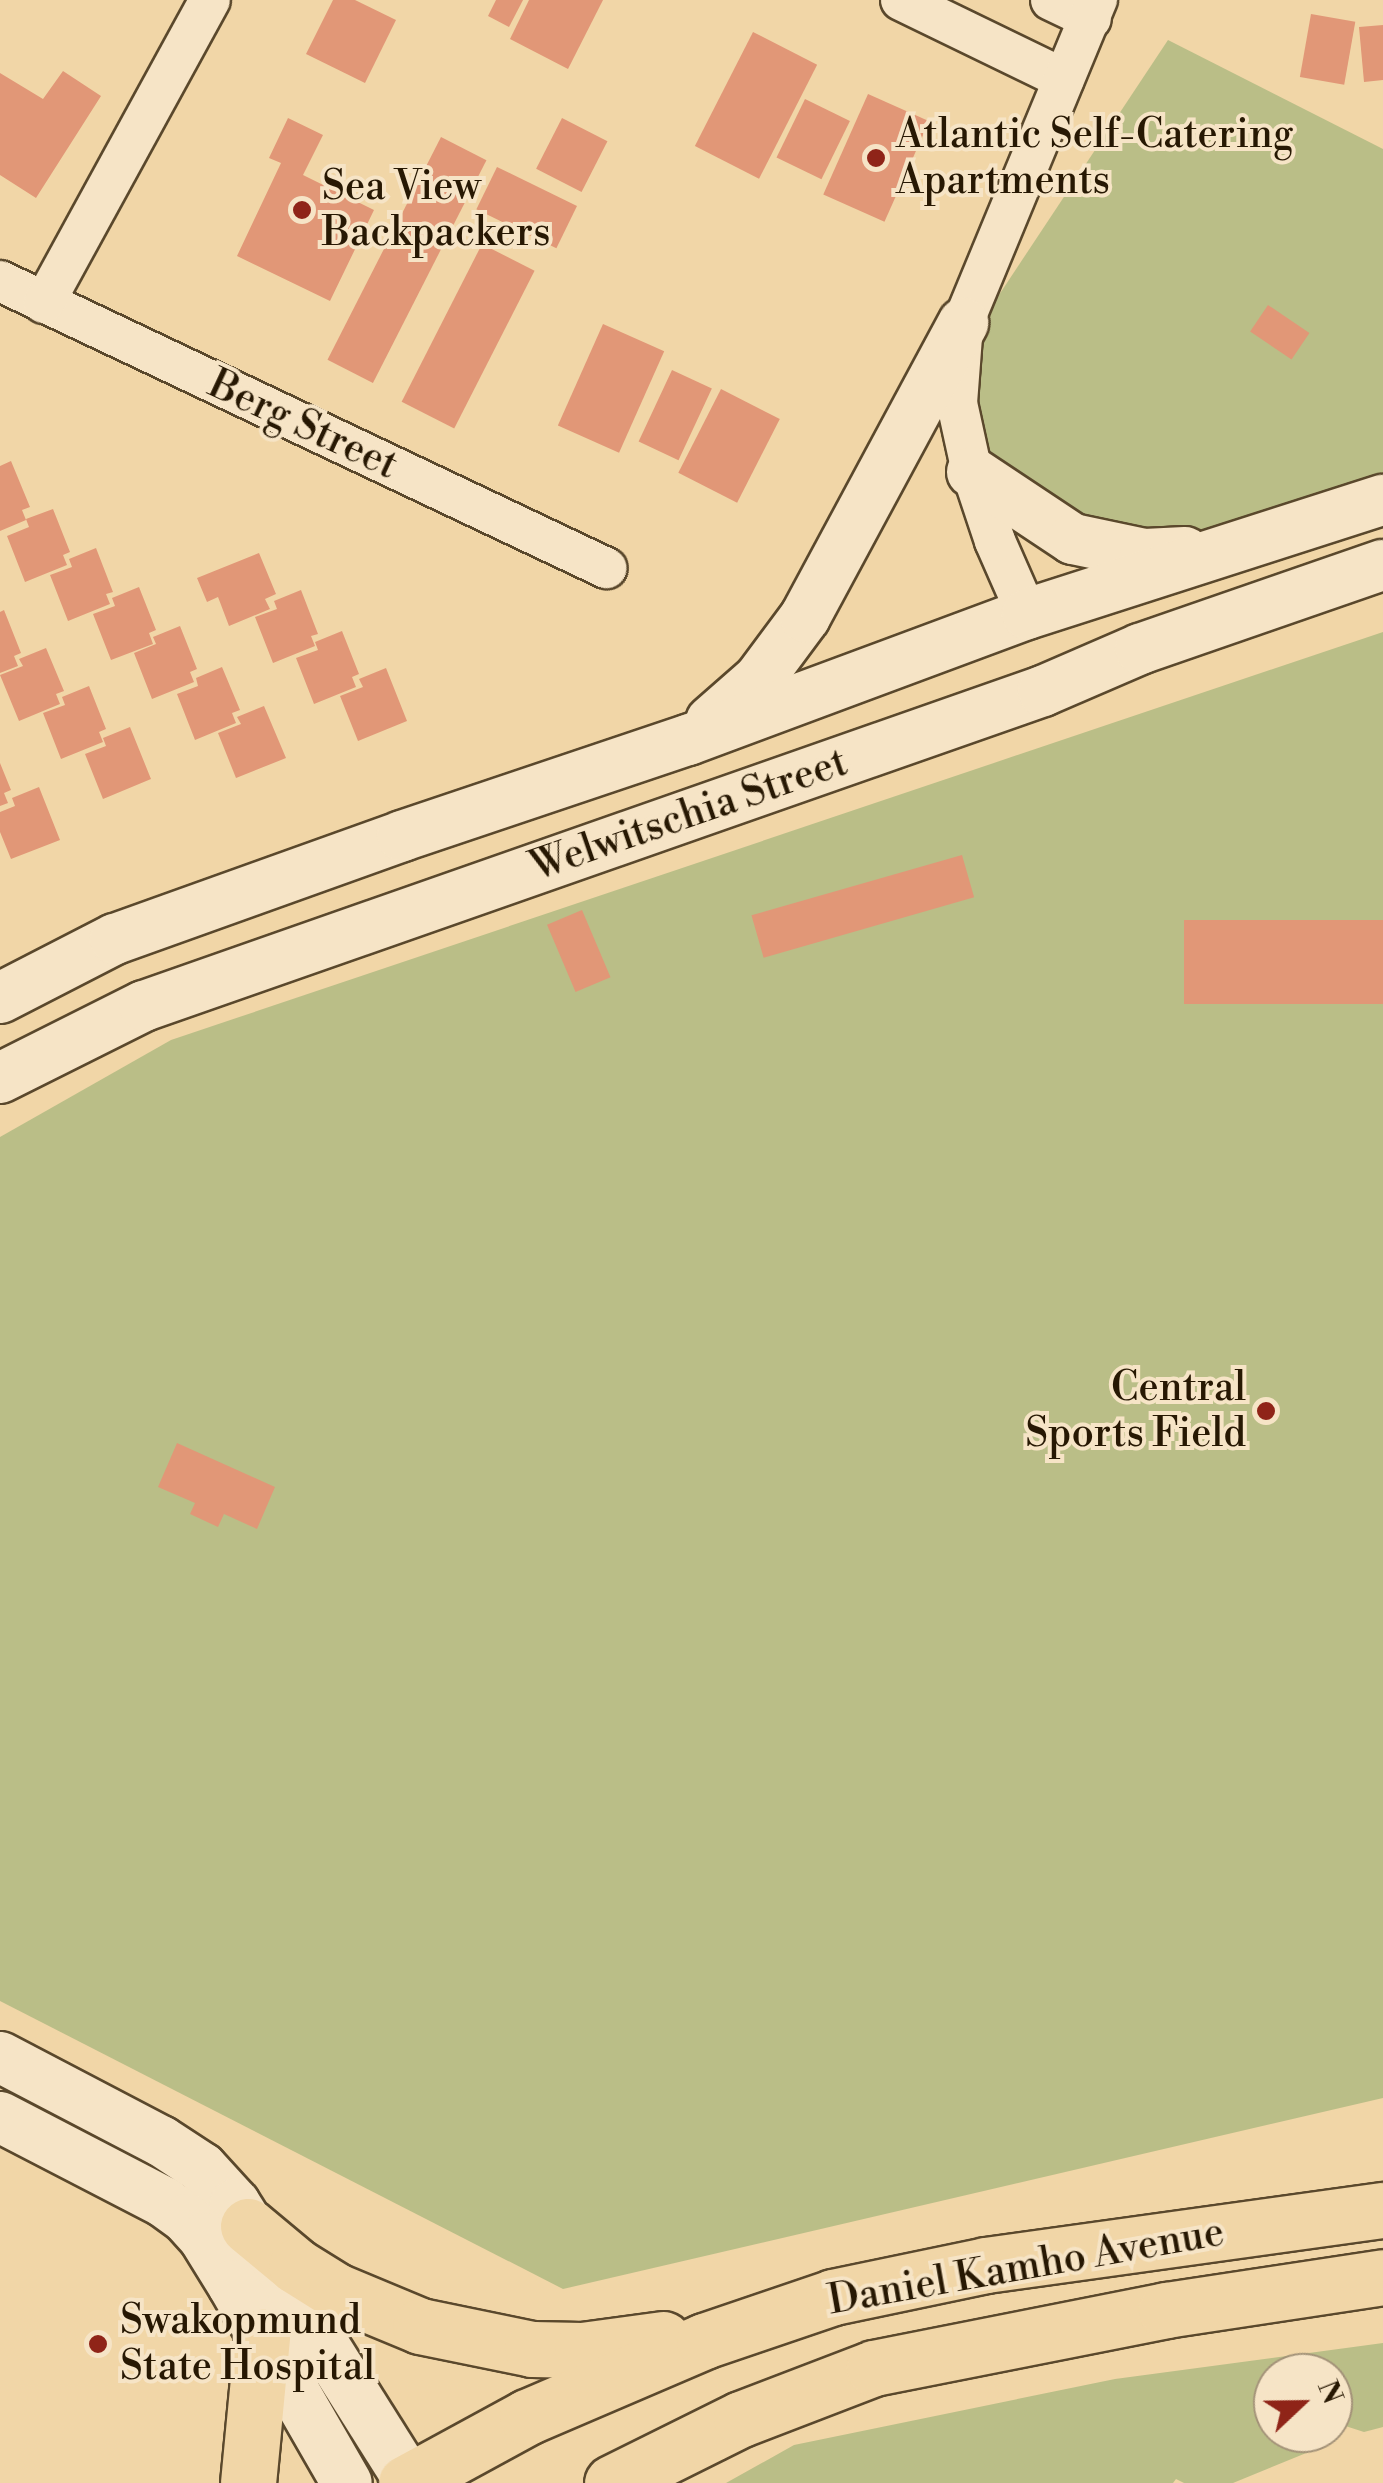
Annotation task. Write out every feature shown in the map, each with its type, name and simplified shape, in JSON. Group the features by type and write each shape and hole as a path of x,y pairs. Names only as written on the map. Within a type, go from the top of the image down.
{"main road":[{"name":"Daniel Kamho Avenue","path":"409,2482 527,2418 750,2324 833,2297 986,2265 1383,2210"},
{"path":"248,2226 296,2266 336,2291 420,2326 513,2346 582,2350 750,2324"},
{"name":"Daniel Kamho Avenue","path":"612,2483 741,2419 874,2368 1166,2310 1383,2277"},
{"path":"248,2483 262,2337"}],"street":[{"path":"44,303 210,0"},
{"path":"902,0 1064,79"},
{"path":"688,740 759,679 804,617 963,323 1094,10 1051,0"},
{"name":"Berg Street","path":"0,281 606,568"},
{"path":"963,323 957,403 972,472 995,541 1028,614 1140,649"},
{"path":"972,472 1072,539 1145,554 1238,548"},
{"name":"Welwitschia Street","path":"0,998 116,940 688,740 1028,614 1383,500"},
{"name":"Welwitschia Street","path":"0,1078 144,1006 1042,692 1140,649 1383,565"},
{"path":"950,722 997,674 1028,614"},
{"path":"0,2057 162,2141 202,2168 248,2226 409,2482"},
{"path":"0,2116 164,2202 187,2219 204,2238 347,2483"}],"green space":[{"path":"1168,40 1383,149 1383,481 1237,531 1176,534 1071,523 991,461 974,395 981,322"},
{"path":"1383,632 1383,2098 563,2289 0,2001 0,1137 171,1040"},
{"path":"1383,2343 1383,2427 1364,2432 1353,2428 1353,2353 1309,2353"},
{"path":"1253,2360 1253,2453 1306,2453 1233,2483 1184,2483 1176,2479 1173,2483 726,2483 794,2445 1115,2379"}],"building":[{"path":"333,0 355,0 396,20 365,83 306,54"},
{"path":"496,0 523,0 509,27 488,16"},
{"path":"529,0 603,0 568,69 510,39"},
{"path":"1311,14 1355,22 1344,85 1300,77"},
{"path":"1383,25 1383,80 1364,82 1359,27"},
{"path":"753,32 817,65 759,179 695,146"},
{"path":"63,71 101,96 36,198 0,175 0,73 43,99"},
{"name":"Atlantic Self-Catering Apartments","path":"868,94 929,121 884,222 823,194"},
{"path":"805,99 850,121 821,179 777,157"},
{"path":"288,118 323,135 303,175 374,210 330,301 237,256 281,163 269,158"},
{"path":"562,118 607,141 582,192 536,169"},
{"path":"441,137 486,160 373,383 328,360"},
{"path":"497,167 577,206 556,248 476,209"},
{"path":"482,244 535,271 454,428 402,402"},
{"path":"1268,305 1309,333 1292,359 1250,332"},
{"path":"603,324 664,351 619,453 558,425"},
{"path":"672,370 712,389 678,460 639,442"},
{"path":"721,389 780,419 737,503 678,473"},
{"path":"11,461 30,507 22,510 26,520 0,531 0,466"},
{"path":"53,509 70,552 63,555 67,565 25,582 7,536 29,527 26,519"},
{"path":"96,548 113,592 106,594 110,604 68,621 50,575 72,567 69,559"},
{"path":"259,553 276,594 265,599 270,609 229,626 218,597 207,602 197,578"},
{"path":"139,587 156,630 149,633 153,644 111,660 93,614 115,606 112,598"},
{"path":"301,590 318,634 311,636 315,646 273,663 255,617 277,609 274,601"},
{"path":"4,610 21,653 14,656 18,666 0,673 0,612"},
{"path":"180,626 197,669 190,672 194,682 152,699 134,653 156,644 153,637"},
{"path":"342,631 359,674 352,677 356,687 314,704 296,658 318,650 315,642"},
{"path":"46,648 64,691 56,694 60,704 19,721 0,675 23,666 19,659"},
{"path":"222,667 240,710 232,713 236,723 195,740 177,694 198,686 196,678"},
{"path":"386,668 407,721 358,741 340,696 363,687 359,679"},
{"path":"89,686 106,729 99,732 103,742 61,759 43,713 65,705 62,697"},
{"path":"264,706 286,758 236,778 218,733 241,724 237,717"},
{"path":"130,727 151,779 103,799 85,754 106,746 103,738"},
{"path":"0,763 11,790 4,793 8,803 0,806"},
{"path":"39,787 60,840 11,859 0,832 0,812 15,806 12,798"},
{"path":"962,855 974,897 764,958 751,915"},
{"path":"582,910 611,977 576,992 547,925"},
{"path":"1184,920 1383,920 1383,1004 1184,1004"},
{"path":"177,1443 275,1487 257,1529 224,1514 218,1527 190,1514 195,1503 158,1487"}],"place":[{"name":"Atlantic Self-Catering Apartments","path":"876,158"},
{"name":"Sea View Backpackers","path":"302,210"},
{"name":"Central Sports Field","path":"1266,1411"},
{"name":"Swakopmund State Hospital","path":"98,2344"}]}
